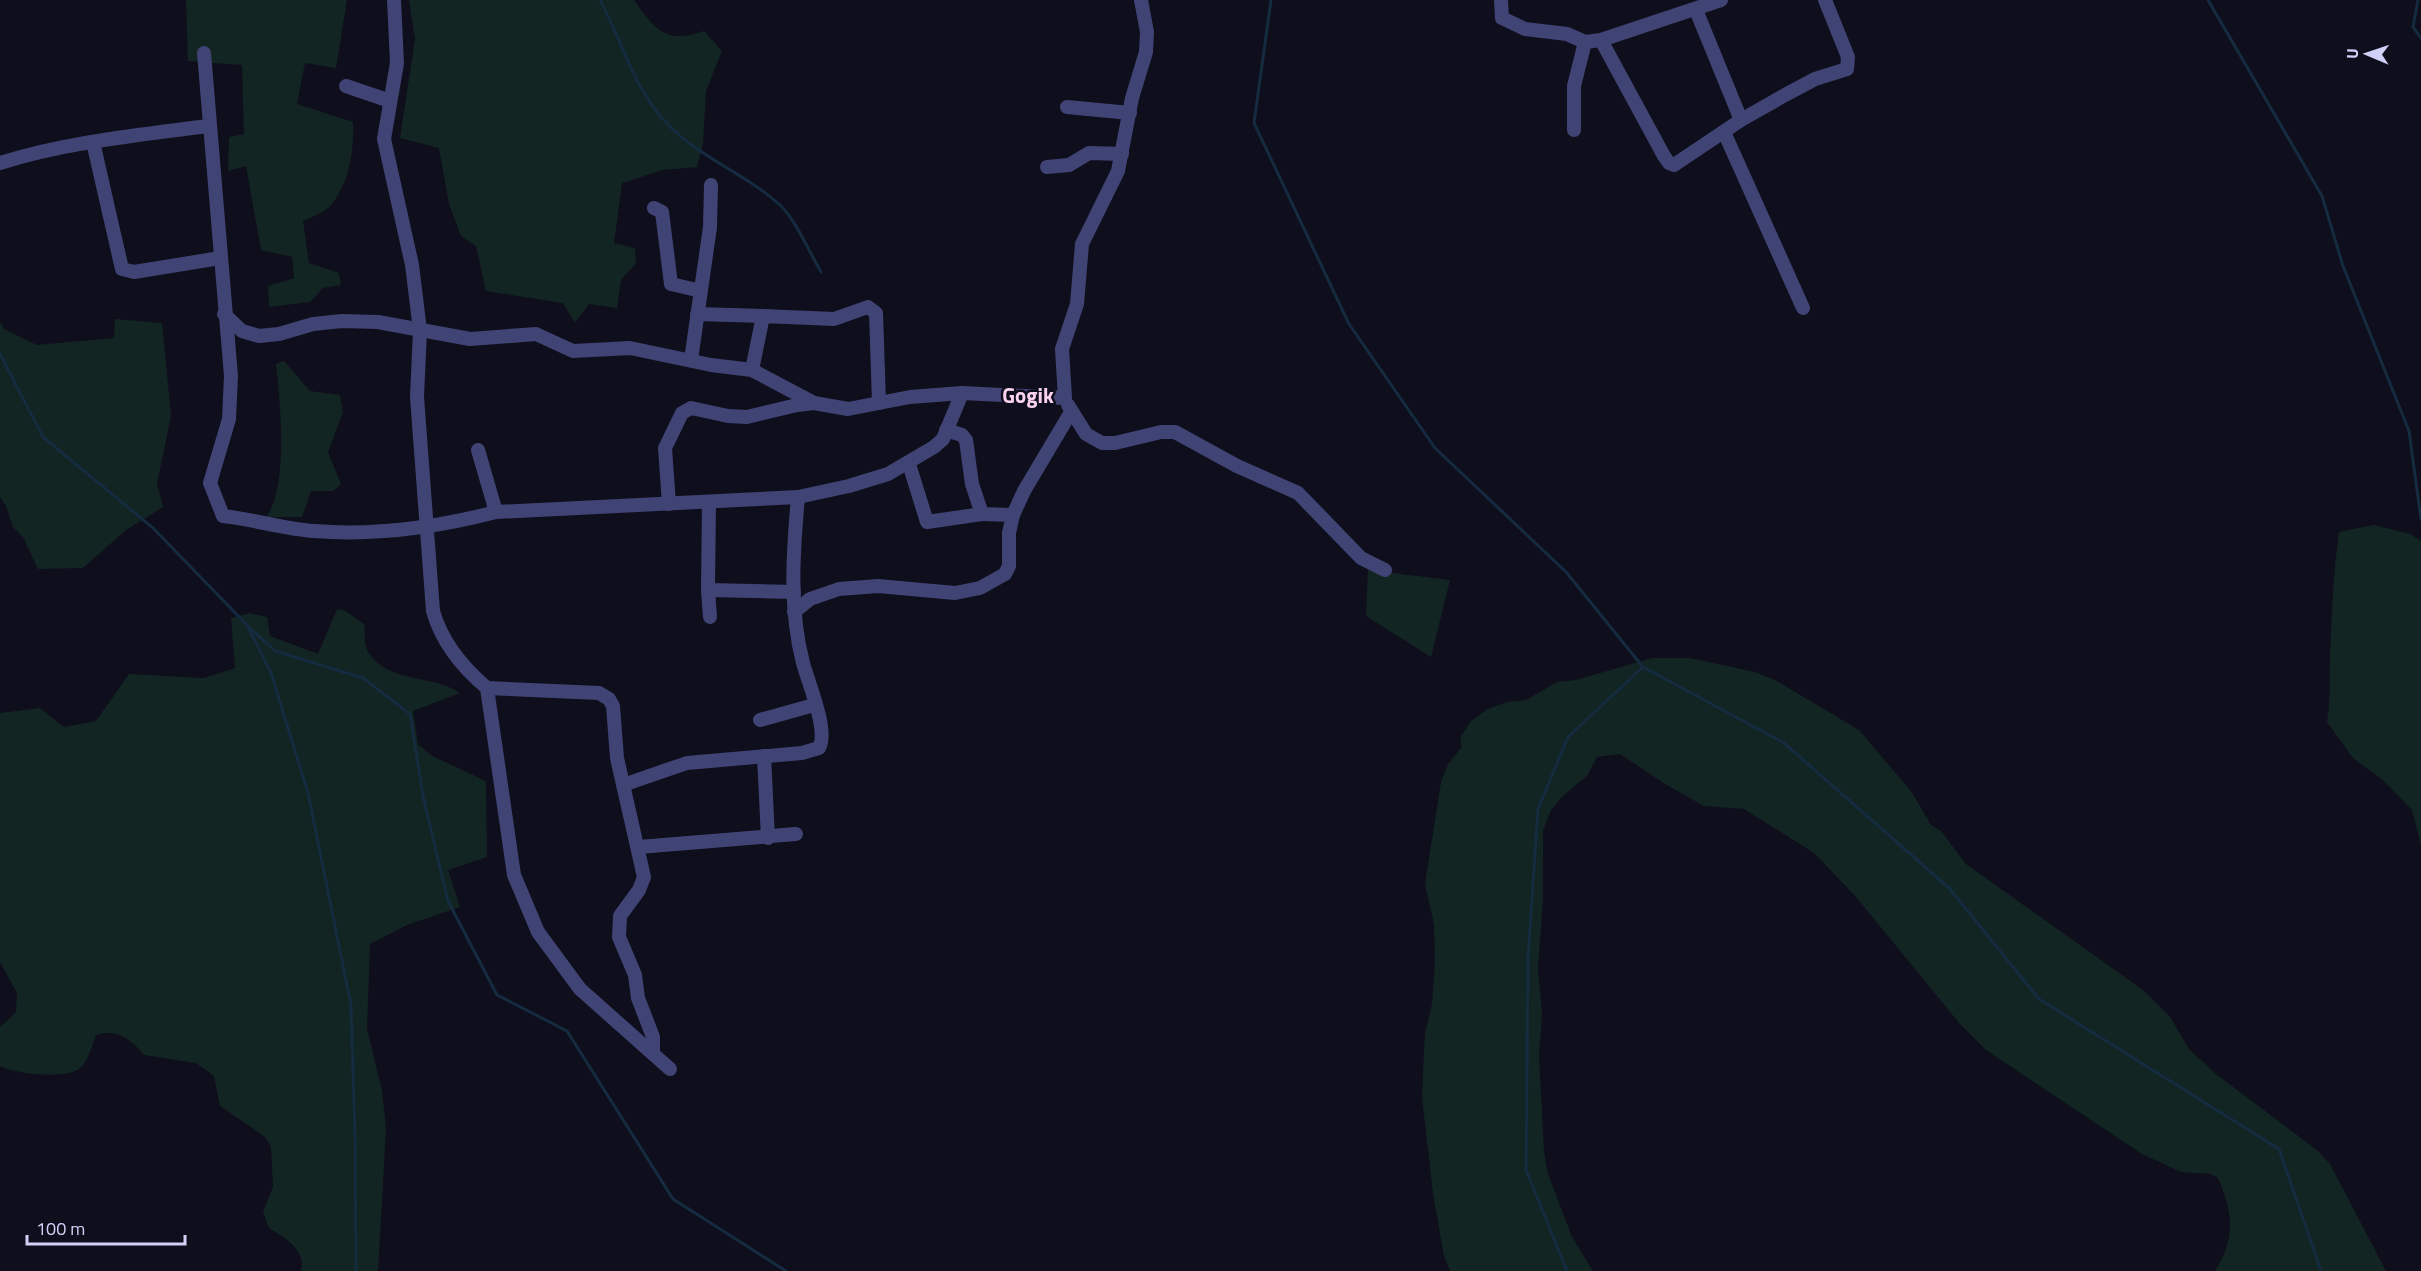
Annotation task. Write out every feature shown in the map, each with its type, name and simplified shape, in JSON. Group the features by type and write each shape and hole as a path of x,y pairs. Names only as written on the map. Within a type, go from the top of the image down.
{"street":[{"path":"394,0 397,63 385,126 385,152 412,265 420,330 417,397 424,526 431,601 439,633 468,669 487,688 514,875 538,932 580,989 670,1068"},
{"path":"1142,0 1147,43 1122,154 1112,185 1082,244 1077,304 1062,349 1065,398 1071,412 1086,434 1102,443 1115,443 1161,432 1175,432 1237,466 1298,493 1361,558 1384,570"},
{"path":"1501,0 1502,18 1514,26 1568,34 1585,42 1600,40 1721,0"},
{"path":"1600,40 1669,163 1680,162 1741,120 1815,79 1847,69 1848,57 1825,0"},
{"path":"1696,10 1741,120"},
{"path":"1574,130 1574,86 1585,42"},
{"path":"204,53 208,126 231,376 231,407 210,483 223,516 312,531 358,532 448,524 496,512 798,497 868,480 909,464 934,447 946,430 962,393"},
{"path":"345,86 390,101"},
{"path":"1067,107 1130,113"},
{"path":"0,164 26,155 93,142 208,126"},
{"path":"1724,132 1803,308"},
{"path":"93,142 122,269 134,272 220,258"},
{"path":"1047,167 1069,165 1089,153 1122,154"},
{"path":"691,360 711,215 711,184"},
{"path":"654,208 662,212 671,284 701,291"},
{"path":"697,314 834,320 868,307 873,309 876,319 879,403"},
{"path":"224,314 242,331 259,336 279,334 313,324 342,321 378,322 470,339 536,334 573,351 630,348 752,370 814,403 848,409 910,397 962,393 1065,398"},
{"path":"752,370 763,316"},
{"path":"669,504 666,448 682,413 691,408 728,416 747,417 814,403"},
{"path":"794,612 810,599 839,590 878,586 955,594 980,588 1005,574 1009,566 1009,533 1013,515 1024,491 1071,412"},
{"path":"946,430 962,435 966,440 972,484 982,514"},
{"path":"478,450 496,512"},
{"path":"909,464 927,522 982,514 1013,515"},
{"path":"623,784 687,764 814,751 819,748 822,727 798,645 794,612 798,497"},
{"path":"709,502 710,617"},
{"path":"708,590 794,592"},
{"path":"487,688 604,695 613,706 617,758 644,877 639,891 620,916 619,938 635,975 638,998 653,1037 653,1052"},
{"path":"760,720 814,705"},
{"path":"764,756 768,838"},
{"path":"639,847 796,834"}],"green space":[{"path":"186,0 347,0 336,68 305,63 297,104 353,122 350,165 338,195 329,207 303,221 309,263 339,273 341,285 323,288 310,302 269,307 268,286 294,278 292,257 261,250 246,166 228,171 229,137 244,134 242,65 188,61"},
{"path":"409,0 634,0 649,20 663,32 680,36 704,31 722,51 706,91 703,144 697,167 663,170 622,183 614,243 635,248 636,263 621,280 617,308 589,304 575,323 563,303 486,291 476,246 461,236 449,204 439,148 400,138 415,39"},
{"path":"115,319 162,323 171,416 157,484 163,507 126,530 83,568 38,569 23,537 13,527 6,506 0,497 0,322 4,329 37,345 114,338"},
{"path":"284,361 310,391 340,395 343,412 328,452 341,484 333,491 311,491 302,517 266,517 273,504 278,486 281,421 276,364"},
{"path":"2374,525 2410,534 2421,541 2421,845 2412,810 2384,781 2353,758 2327,722 2333,594 2339,532"},
{"path":"1368,570 1450,580 1431,657 1366,616"},
{"path":"337,609 344,610 364,624 368,652 387,669 437,683 460,693 413,711 418,744 432,756 486,781 487,857 448,870 460,907 407,925 370,944 367,1029 382,1090 386,1129 378,1271 301,1271 301,1257 293,1245 269,1228 263,1212 273,1187 271,1146 265,1137 220,1106 214,1076 196,1063 144,1055 129,1040 117,1034 103,1033 96,1035 85,1062 79,1069 72,1072 40,1074 0,1066 0,1027 16,1012 17,993 0,962 0,713 40,708 64,727 96,721 129,674 204,678 235,668 231,618 250,613 267,617 270,636 318,654"},
{"path":"1652,658 1690,658 1755,672 1775,680 1859,730 1911,791 1931,825 1941,831 1966,864 2143,990 2170,1017 2189,1049 2216,1074 2318,1151 2330,1164 2386,1271 2215,1271 2226,1247 2230,1225 2227,1203 2218,1178 2210,1174 2181,1172 2142,1154 1986,1050 1960,1024 1856,897 1814,853 1744,809 1704,806 1665,784 1620,754 1597,757 1587,776 1564,795 1551,810 1543,831 1543,897 1538,970 1542,1015 1539,1055 1544,1151 1547,1171 1572,1237 1593,1271 1450,1271 1444,1256 1433,1194 1422,1097 1425,1033 1432,1004 1435,963 1434,924 1425,884 1441,782 1448,764 1462,747 1460,738 1471,721 1488,709 1507,702 1526,700 1557,682 1576,680"}],"waterway":[{"path":"600,0 635,76 662,118 689,143 766,193 780,205 797,227 821,272"},
{"path":"1271,0 1254,123 1349,324 1435,448 1566,572 1643,667 1784,743 1949,888 2039,999 2279,1149 2321,1271"},
{"path":"2208,0 2322,196 2343,266 2409,431 2421,519"},
{"path":"2418,0 2413,27 2421,38"},
{"path":"0,354 43,437 153,528 247,625 271,673 308,793 351,1005 356,1271"},
{"path":"249,627 275,651 363,678 410,714 423,796 448,901 497,995 567,1031 673,1199 786,1271"},
{"path":"1567,1271 1526,1170 1528,958 1538,809 1568,737 1643,667"}],"district":[{"name":"Gogik","path":"1028,396"}]}
